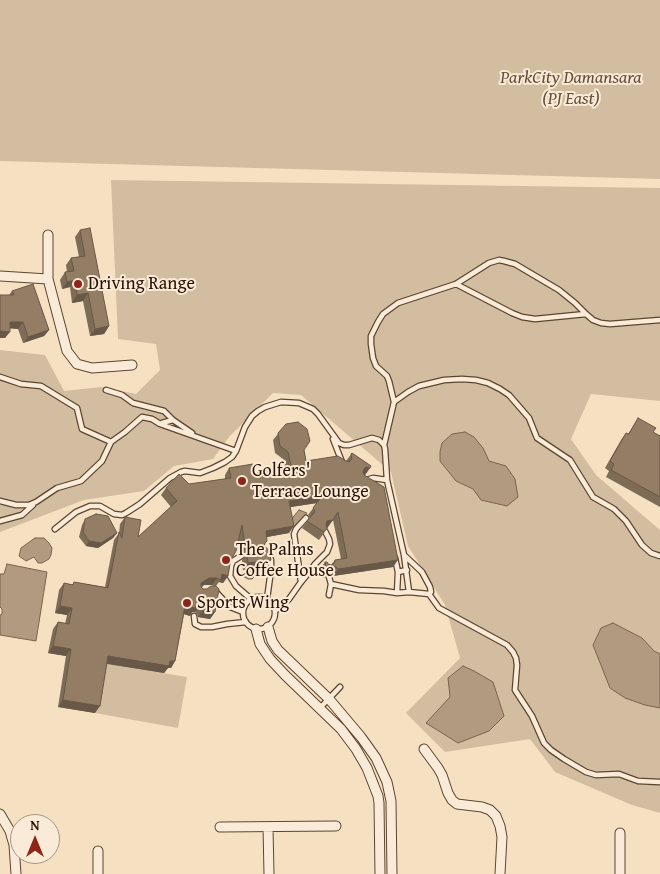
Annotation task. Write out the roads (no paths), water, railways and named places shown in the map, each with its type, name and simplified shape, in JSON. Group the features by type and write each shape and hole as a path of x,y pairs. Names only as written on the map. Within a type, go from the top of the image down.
{"street":[{"path":"48,235 48,279 67,351 77,364 92,368 132,365"},
{"path":"0,276 48,279"},
{"path":"268,626 272,641 278,650 328,698 367,744 376,758 390,792 392,873"},
{"path":"256,629 260,644 270,659 348,738 362,759 375,787 379,803 379,872"},
{"path":"424,749 442,775 452,800 457,804 482,807 490,810 496,816 502,837 500,874"},
{"path":"0,814 10,831 14,845 16,874"},
{"path":"220,827 336,826"},
{"path":"268,827 269,874"},
{"path":"620,833 620,874"},
{"path":"98,851 98,874"}],"lane":[{"path":"409,592 407,570 388,483 384,445 394,402 389,380 376,366 370,344 371,336 383,314 398,303 456,284 489,263 499,260 515,264 559,290 593,320 601,323 660,320"},
{"path":"456,284 522,317 535,319 586,314"},
{"path":"0,378 21,384 40,386 77,408 82,429 111,442"},
{"path":"394,402 419,386 444,380 476,380 500,389 509,395 529,418 537,438 570,460 593,497 614,510 626,521 642,545 660,556"},
{"path":"106,390 122,395 134,403 164,411 173,420 198,437"},
{"path":"55,529 76,512 90,506 100,506 114,514 122,515 140,504 177,474 185,471 200,473 213,468 229,459 236,451 245,427 252,416 265,407 281,402 299,403 313,410 336,440 344,445 372,438 379,440 384,445"},
{"path":"0,521 22,515 36,502 57,488 81,481 102,461 111,442 142,417 152,419 160,424 236,451"},
{"path":"160,424 173,420"},
{"path":"331,432 343,465"},
{"path":"362,478 366,480 373,478 388,483"},
{"path":"383,492 388,483"},
{"path":"0,501 16,505 29,505 36,502"},
{"path":"301,582 294,534 306,518"},
{"path":"275,611 289,599 315,564 322,561 329,549 329,539 325,531"},
{"path":"263,552 271,560 266,599"},
{"path":"395,554 398,572 397,593"},
{"path":"404,555 422,572 430,587 431,592 429,594"},
{"path":"241,556 233,561 230,576 236,586 251,599"},
{"path":"398,572 407,570"},
{"path":"329,577 331,584 329,595"},
{"path":"331,584 360,590 429,594 442,610 507,644 513,652 517,665 515,690 526,705 544,744 551,750 586,772 596,775 619,774 638,781 660,782"},
{"path":"208,589 215,591 230,607 243,612"},
{"path":"256,597 266,599 274,606 274,620 262,629 252,628 244,617 243,612 247,602 251,599 256,597"},
{"path":"194,616 195,624 201,627 246,622"},
{"path":"320,708 340,687"}],"place":[{"name":"Driving Range","path":"78,284"},
{"name":"Golfers' Terrace Lounge","path":"242,481"},
{"name":"The Palms Coffee House","path":"226,560"},
{"name":"Sports Wing","path":"187,603"}],"park label":[{"name":"ParkCity Damansara (PJ East)","path":"571,88"}]}
